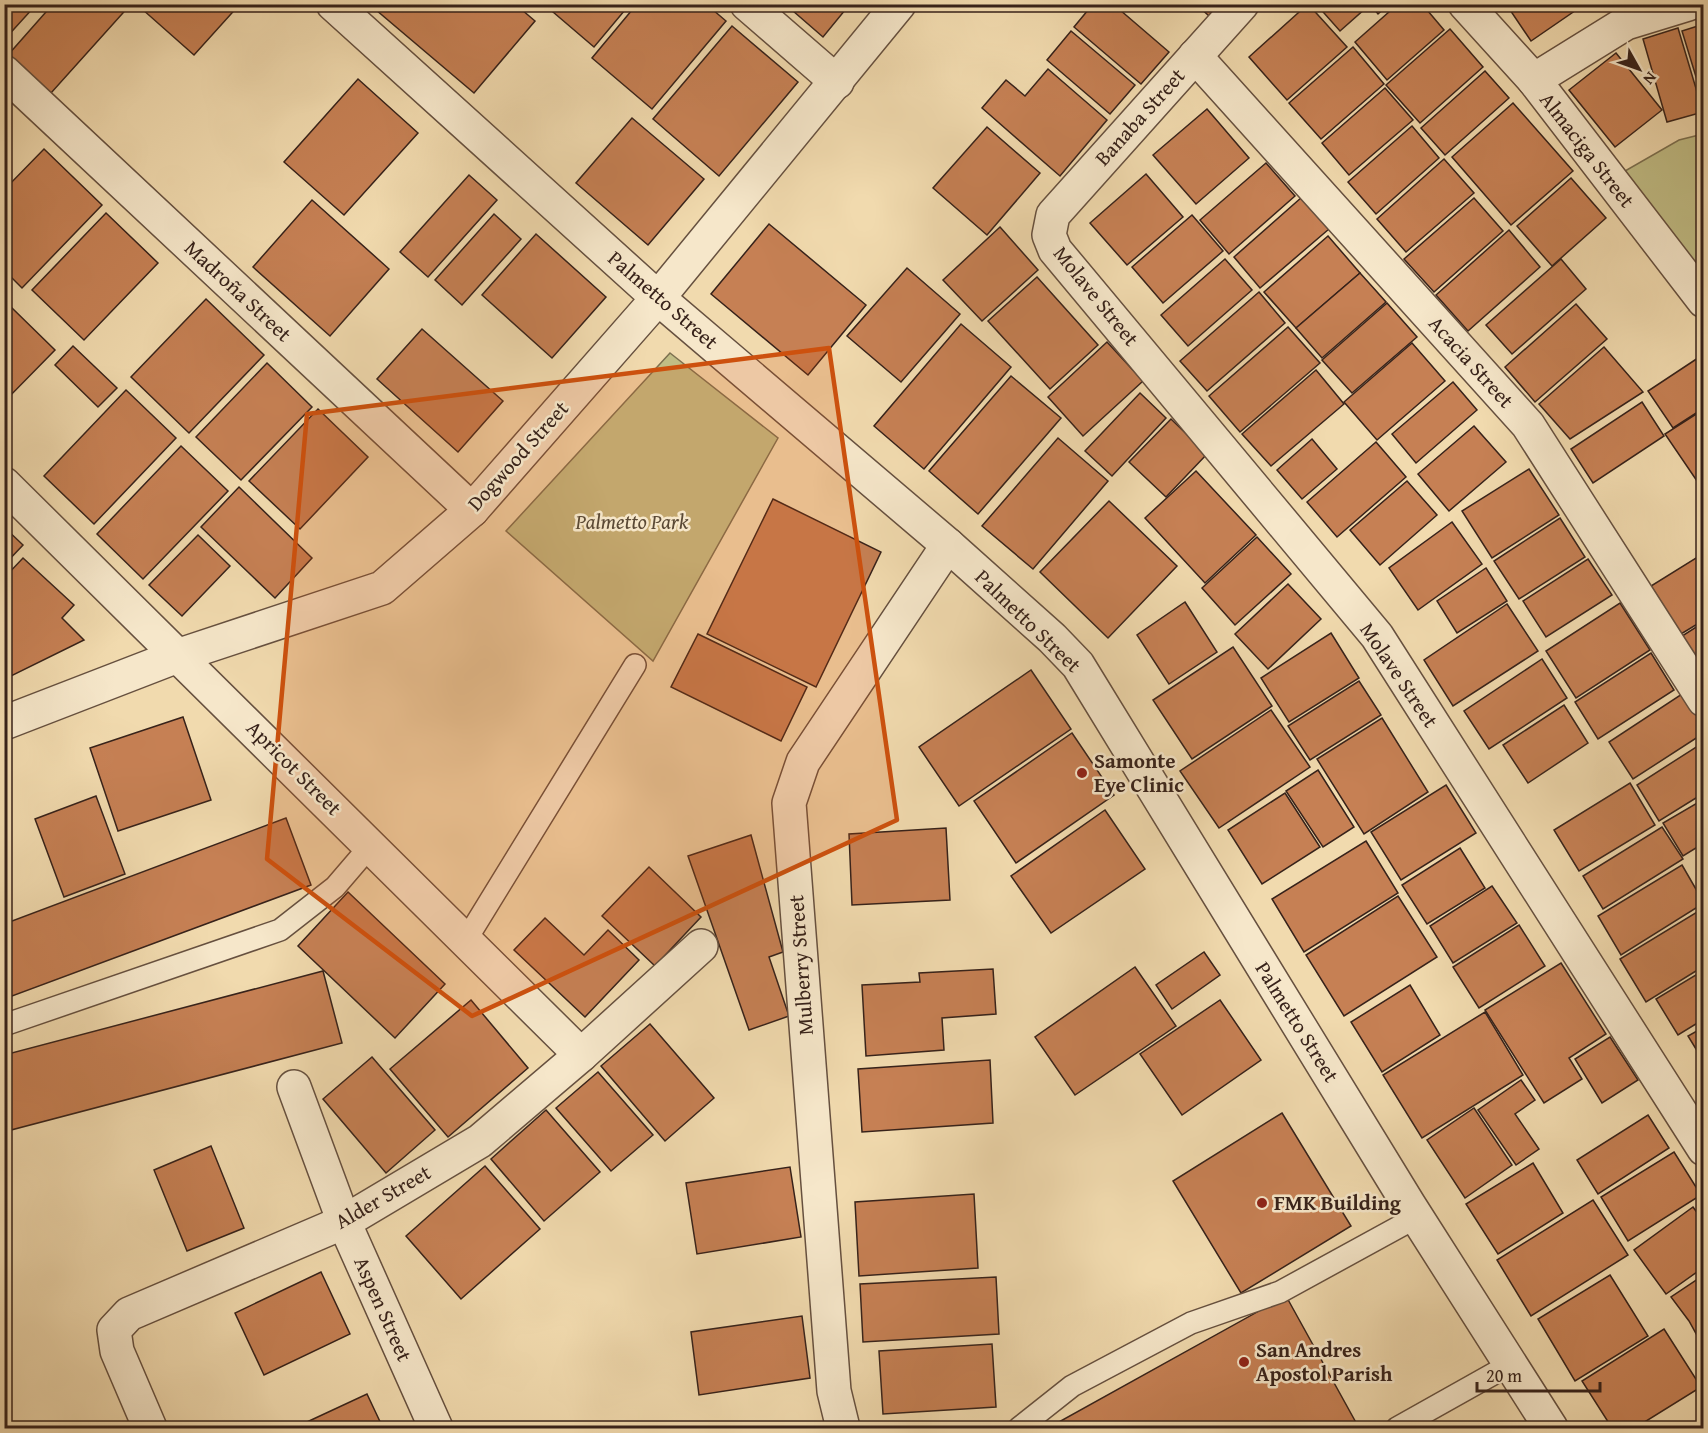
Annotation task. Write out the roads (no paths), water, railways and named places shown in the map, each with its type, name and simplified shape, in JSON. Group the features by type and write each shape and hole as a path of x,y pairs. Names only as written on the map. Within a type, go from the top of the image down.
{"street":[{"name":"Palmetto Street","path":"333,4 658,298 948,545 1052,638 1078,665 1417,1217 1551,1428"},
{"path":"747,4 837,82"},
{"name":"Dogwood Street","path":"4,723 180,655 382,588 472,510 658,298 899,4"},
{"name":"Banaba Street","path":"1049,235 1053,215 1242,4"},
{"name":"Almaciga Street","path":"1465,4 1534,80 1704,301"},
{"path":"1534,80 1626,23 1688,4"},
{"name":"Acacia Street","path":"1195,56 1528,425 1704,700"},
{"name":"Madroña Street","path":"4,72 472,510"},
{"name":"Molave Street","path":"1049,235 1055,250 1377,636 1704,1149"},
{"name":"Apricot Street","path":"4,484 180,655 581,1055"},
{"name":"Mulberry Street","path":"843,1428 834,1391 789,803 803,762 948,545"},
{"name":"Alder Street","path":"150,1428 117,1351 114,1330 129,1314 344,1222 480,1141 581,1055 700,946"},
{"name":"Aspen Street","path":"294,1087 344,1222 436,1428"}],"lane":[{"path":"466,940 635,665"},
{"path":"4,1025 280,930 335,887 371,845"},
{"path":"1018,1428 1072,1386 1092,1375 1191,1323 1280,1292 1417,1217"},
{"path":"1396,1428 1511,1364"}],"place":[{"name":"Samonte Eye Clinic","path":"1082,773"},
{"name":"FMK Building","path":"1262,1203"},
{"name":"San Andres Apostol Parish","path":"1244,1362"}],"park label":[{"name":"Palmetto Park","path":"632,522"}]}
